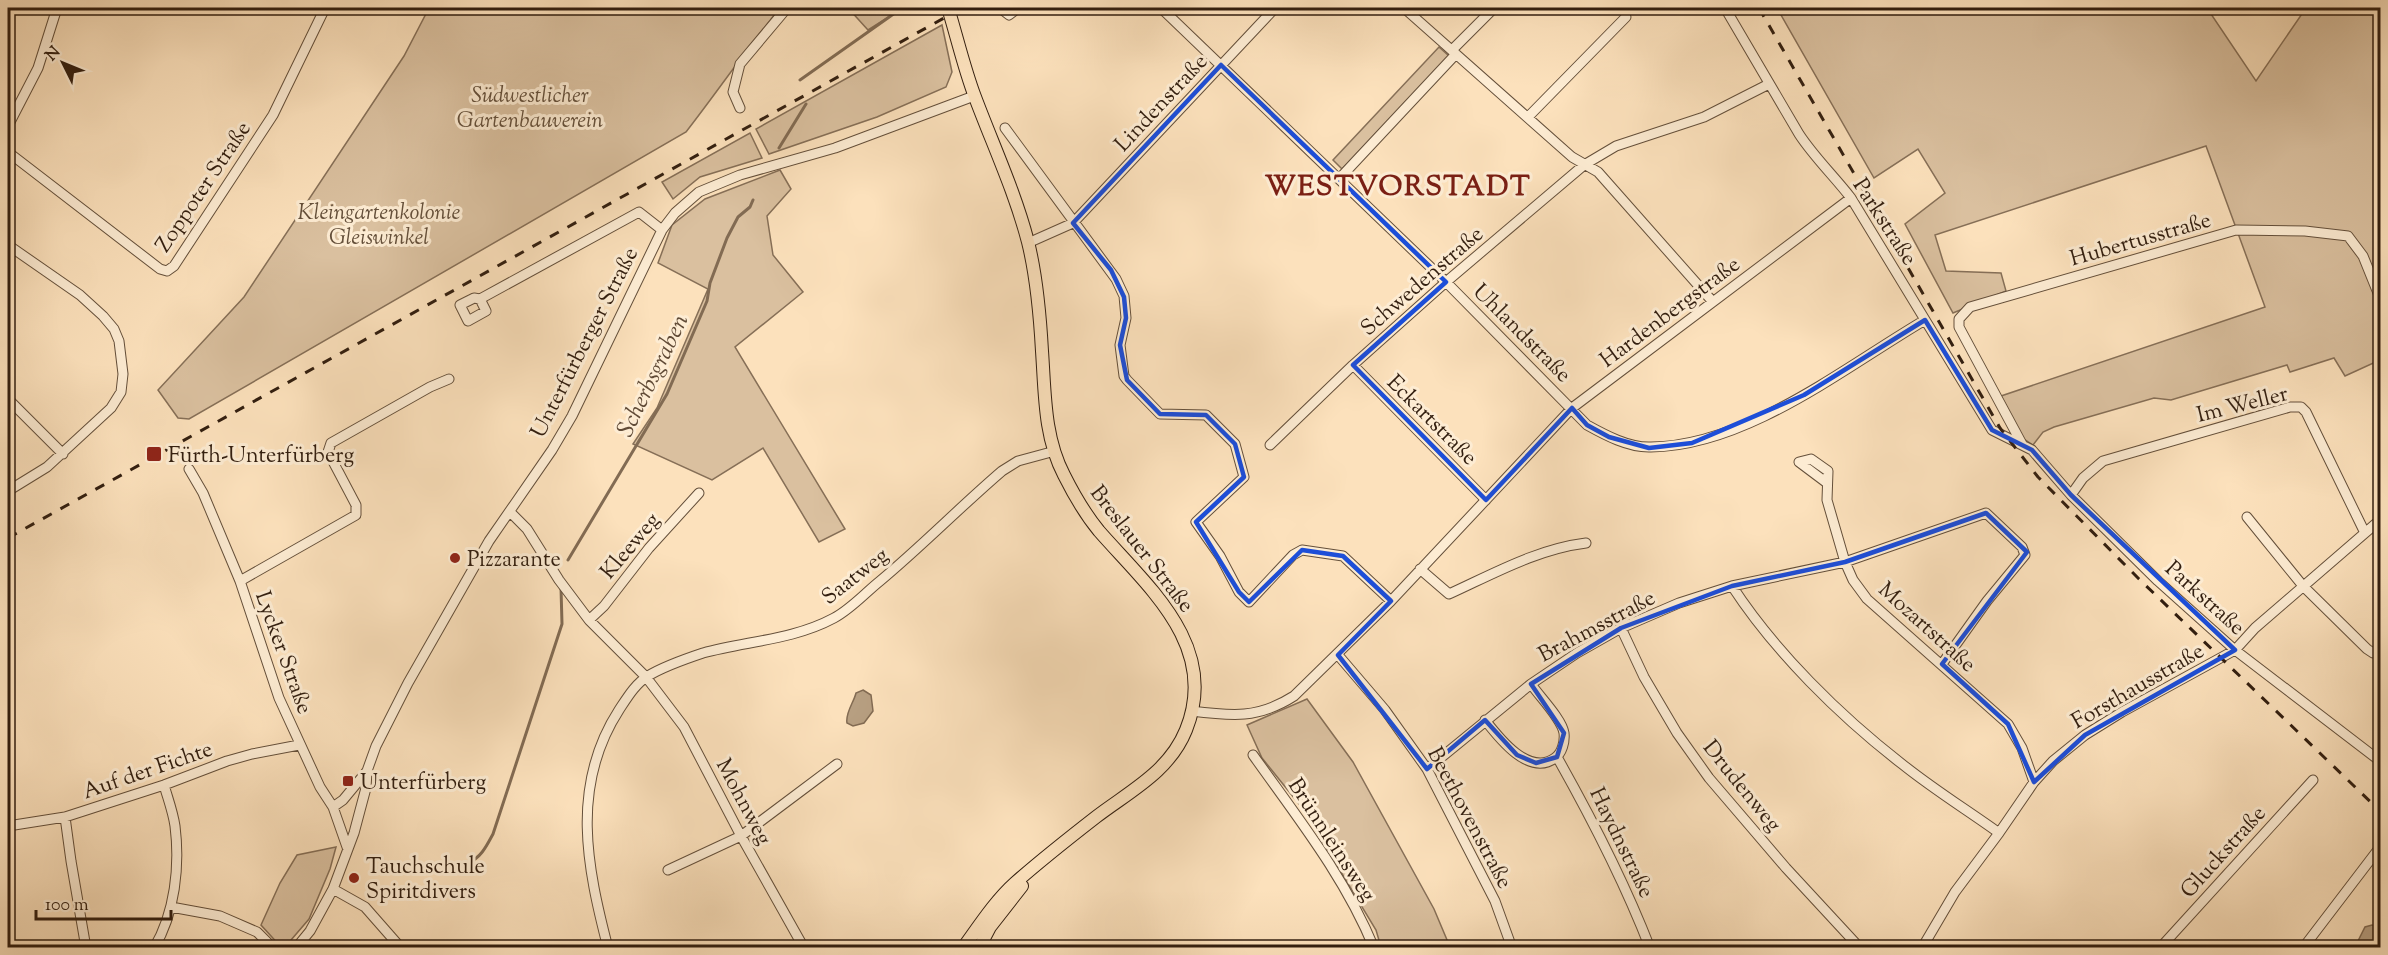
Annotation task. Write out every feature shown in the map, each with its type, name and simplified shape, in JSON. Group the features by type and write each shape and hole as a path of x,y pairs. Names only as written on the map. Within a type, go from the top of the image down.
{"main road":[{"name":"Breslauer Straße","path":"948,8 974,96 1002,164 1028,243 1039,298 1045,402 1055,451 1062,472 1088,516 1156,592 1188,647 1194,677 1191,711 1186,731 1163,767 1013,885 963,948"},
{"name":"Breslauer Straße","path":"979,948 990,927 1051,854"}],"street":[{"path":"8,126 38,68 57,8"},
{"name":"Zoppoter Straße","path":"8,152 160,269 167,271 174,266 273,115 325,8"},
{"path":"740,108 733,92 740,64 787,8"},
{"path":"1000,8 1009,15 1018,8"},
{"name":"Uhlandstraße","path":"1161,8 1446,282 1587,425 1609,437 1649,447 1692,443 1733,429 1804,395 1925,320"},
{"name":"Lindenstraße","path":"1028,243 1073,223 1275,8"},
{"path":"1404,8 1572,157 1598,172 1713,302"},
{"path":"1340,179 1494,8"},
{"name":"Parkstraße","path":"1725,8 1808,149 1851,198 1987,424 1995,432 2032,450 2071,495 2158,581 2235,650 2380,761"},
{"path":"1528,117 1626,17"},
{"name":"Schwedenstraße","path":"1270,445 1353,365 1446,282 1584,165 1616,146 1704,117 1769,84"},
{"name":"Unterfürberger Straße","path":"296,948 310,931 333,889 354,833 366,788 367,771 376,747 408,683 489,541 572,416 662,230 675,213 699,192 740,175 856,141 974,96"},
{"path":"1005,128 1116,279 1124,297 1125,331 1120,345 1126,380 1160,414 1206,415 1235,444 1244,477 1196,522 1220,556 1239,592 1249,602 1293,555 1302,550 1343,556 1391,601"},
{"name":"Hardenbergstraße","path":"1191,711 1235,716 1261,712 1278,706 1294,696 1391,601 1572,408 1851,198"},
{"path":"480,299 639,212 662,230"},
{"name":"Hubertusstraße","path":"1959,327 1959,320 1970,308 2236,230 2305,231 2348,236 2363,256 2380,298"},
{"path":"8,245 93,305 114,329 119,341 123,375 119,397 111,408 47,467 8,491"},
{"name":"Parkstraße","path":"1959,327 2022,444"},
{"name":"Eckartstraße","path":"1353,365 1486,500"},
{"path":"240,581 356,515 356,505 328,454 328,447 331,443 430,387 449,380"},
{"path":"8,399 63,454"},
{"name":"Im Weller","path":"2071,495 2083,478 2103,461 2290,407 2301,407 2366,533"},
{"name":"Saatweg","path":"646,677 661,668 702,654 797,634 834,618 909,557 1002,471 1018,461 1055,451"},
{"name":"Lycker Straße","path":"189,469 203,493 240,581 279,698 299,745 327,801 333,807 347,847"},
{"name":"Mozartstraße","path":"1827,483 1827,500 1845,562 1853,580 1867,599 2008,724 2022,748 2034,782"},
{"name":"Kleeweg","path":"589,620 604,606 649,548 699,493"},
{"name":"Mohnweg","path":"510,512 527,529 559,580 589,620 646,677 684,727 801,947"},
{"name":"Brahmsstraße","path":"1427,769 1531,684 1577,653 1621,628 1679,603 1732,586 1845,562 1986,513 2022,547 2025,555 1942,664"},
{"path":"2247,517 2303,586 2367,649 2373,653 2380,652"},
{"name":"Forsthausstraße","path":"1922,948 1955,892 2034,782 2053,761 2085,735 2122,712 2235,650 2255,628 2380,520"},
{"path":"1420,569 1449,594 1543,552 1561,546 1586,543"},
{"path":"1732,586 1750,614 1796,665 1868,736 1903,765 1999,833"},
{"name":"Drudenweg","path":"1621,628 1644,677 1677,733 1709,778 1786,868 1860,948"},
{"name":"Beethovenstraße","path":"1338,655 1384,710 1427,769 1490,891 1512,948"},
{"path":"608,948 592,888 586,815 598,755 610,724 630,693 646,677"},
{"path":"1485,720 1517,754 1536,763 1547,763 1557,757 1563,747 1564,733 1531,684"},
{"name":"Auf der Fichte","path":"8,826 65,817 165,785 243,756 299,745"},
{"name":"Brünnleinsweg","path":"1253,755 1320,848 1366,927 1374,948"},
{"name":"Haydnstraße","path":"1557,757 1603,839 1650,948"},
{"path":"668,870 741,836 837,765"},
{"name":"Unterfürberger Straße","path":"333,807 344,800 367,771"},
{"name":"Gluckstraße","path":"2160,948 2313,780"},
{"path":"154,948 171,907 176,875 175,826 165,785"},
{"path":"337,821 349,823 358,814 351,802 344,800"},
{"path":"65,817 86,948"},
{"path":"2303,948 2377,851"},
{"path":"333,889 365,907 402,948"},
{"path":"171,907 220,916 257,932 273,948"}],"highlighted area":[{"path":"1221,65 1446,282 1353,365 1486,500 1572,408 1587,425 1609,437 1649,448 1692,443 1804,395 1925,320 1992,430 2032,450 2071,495 2235,650 2085,735 2034,782 2008,724 1942,664 2027,552 1986,513 1845,562 1732,586 1621,628 1531,684 1564,733 1557,757 1536,763 1517,755 1485,720 1427,769 1338,655 1391,601 1343,556 1302,550 1249,602 1239,592 1196,522 1244,477 1235,444 1206,415 1160,414 1127,380 1120,345 1126,318 1124,297 1111,270 1073,223"}],"green space":[{"path":"429,8 780,8 686,132 189,419 178,418 158,390 244,297 404,56"},
{"path":"848,8 903,8 868,30"},
{"path":"1777,8 2207,8 2256,81 2306,8 2380,8 2380,360 2345,376 2334,358 2290,372 2287,365 2171,400 2154,398 2054,427 2043,432 2033,445 2021,437 2001,396 2265,307 2206,146 1935,235 1946,271 2001,273 2006,291 1953,313 1905,224 1945,193 1918,149 1874,178"},
{"path":"942,25 952,72 946,87 877,117 769,154 756,129"},
{"path":"1439,47 1449,56 1342,169 1333,160"},
{"path":"750,133 762,158 700,177 673,199 662,182"},
{"path":"780,170 791,189 767,216 773,255 803,292 735,347 845,529 819,542 763,448 712,480 633,444 657,408 708,289 658,263 672,225 705,199"},
{"path":"1307,699 1353,762 1434,909 1450,947 1381,947 1376,930 1303,809 1262,758 1247,725"},
{"path":"336,847 330,869 309,919 285,947 281,947 261,925 280,883 297,855"}],"shaded area":[{"path":"863,690 871,695 873,711 864,723 853,726 847,723 847,715 856,693"},
{"path":"2372,925 2380,927 2380,947 2355,947 2365,927"}],"waterway":[{"name":"Scherbsgraben","path":"800,80 902,8"},
{"name":"Scherbsgraben","path":"779,148 806,104"},
{"name":"Scherbsgraben","path":"568,560 667,394 707,301 710,283 727,238 738,217 750,207 753,200"},
{"name":"Scherbsgraben","path":"469,862 480,854 493,834 562,624 561,588"}],"railway":[{"path":"8,538 962,8"},
{"path":"1759,8 2000,428 2038,477 2139,579 2380,811"}],"place":[{"name":"Fürth-Unterfürberg","path":"154,454"},
{"name":"Pizzarante","path":"455,558"},
{"name":"Unterfürberg","path":"348,781"},
{"name":"Tauchschule Spiritdivers","path":"354,878"}],"district":[{"name":"WESTVORSTADT","path":"1398,185"}],"park label":[{"name":"Südwestlicher Gartenbauverein","path":"530,106"},
{"name":"Kleingartenkolonie Gleiswinkel","path":"379,224"}]}
